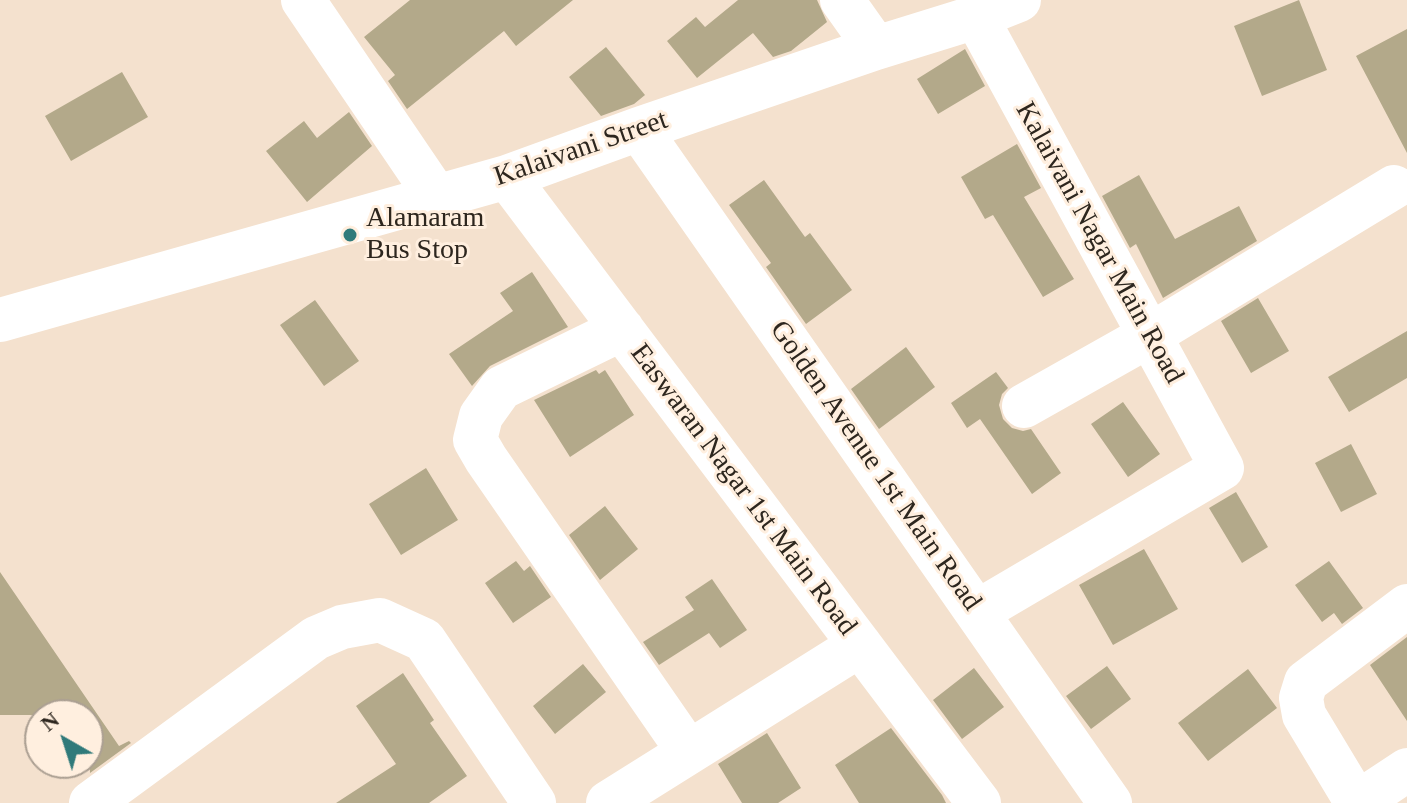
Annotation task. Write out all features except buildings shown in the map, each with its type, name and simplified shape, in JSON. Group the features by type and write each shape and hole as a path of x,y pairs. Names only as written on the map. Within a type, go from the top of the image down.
{"street":[{"path":"303,0 436,196"},
{"path":"842,0 876,48"},
{"name":"Kalaivani Street","path":"0,320 507,177 1019,0"},
{"name":"Kalaivani Nagar Main Road","path":"976,17 1222,468 977,612"},
{"name":"Golden Avenue 1st Main Road","path":"639,129 1110,803"},
{"name":"Easwaran Nagar 1st Main Road","path":"507,177 979,803"},
{"path":"1024,406 1150,335 1394,187"},
{"path":"622,329 501,388 481,416 475,440 688,751"},
{"path":"1407,606 1306,682 1301,698 1304,715 1357,803 1407,770"},
{"path":"91,803 316,638 342,627 380,620 424,640 534,803"},
{"path":"608,803 860,645"}],"place":[{"name":"Alamaram Bus Stop","path":"350,235"}]}
